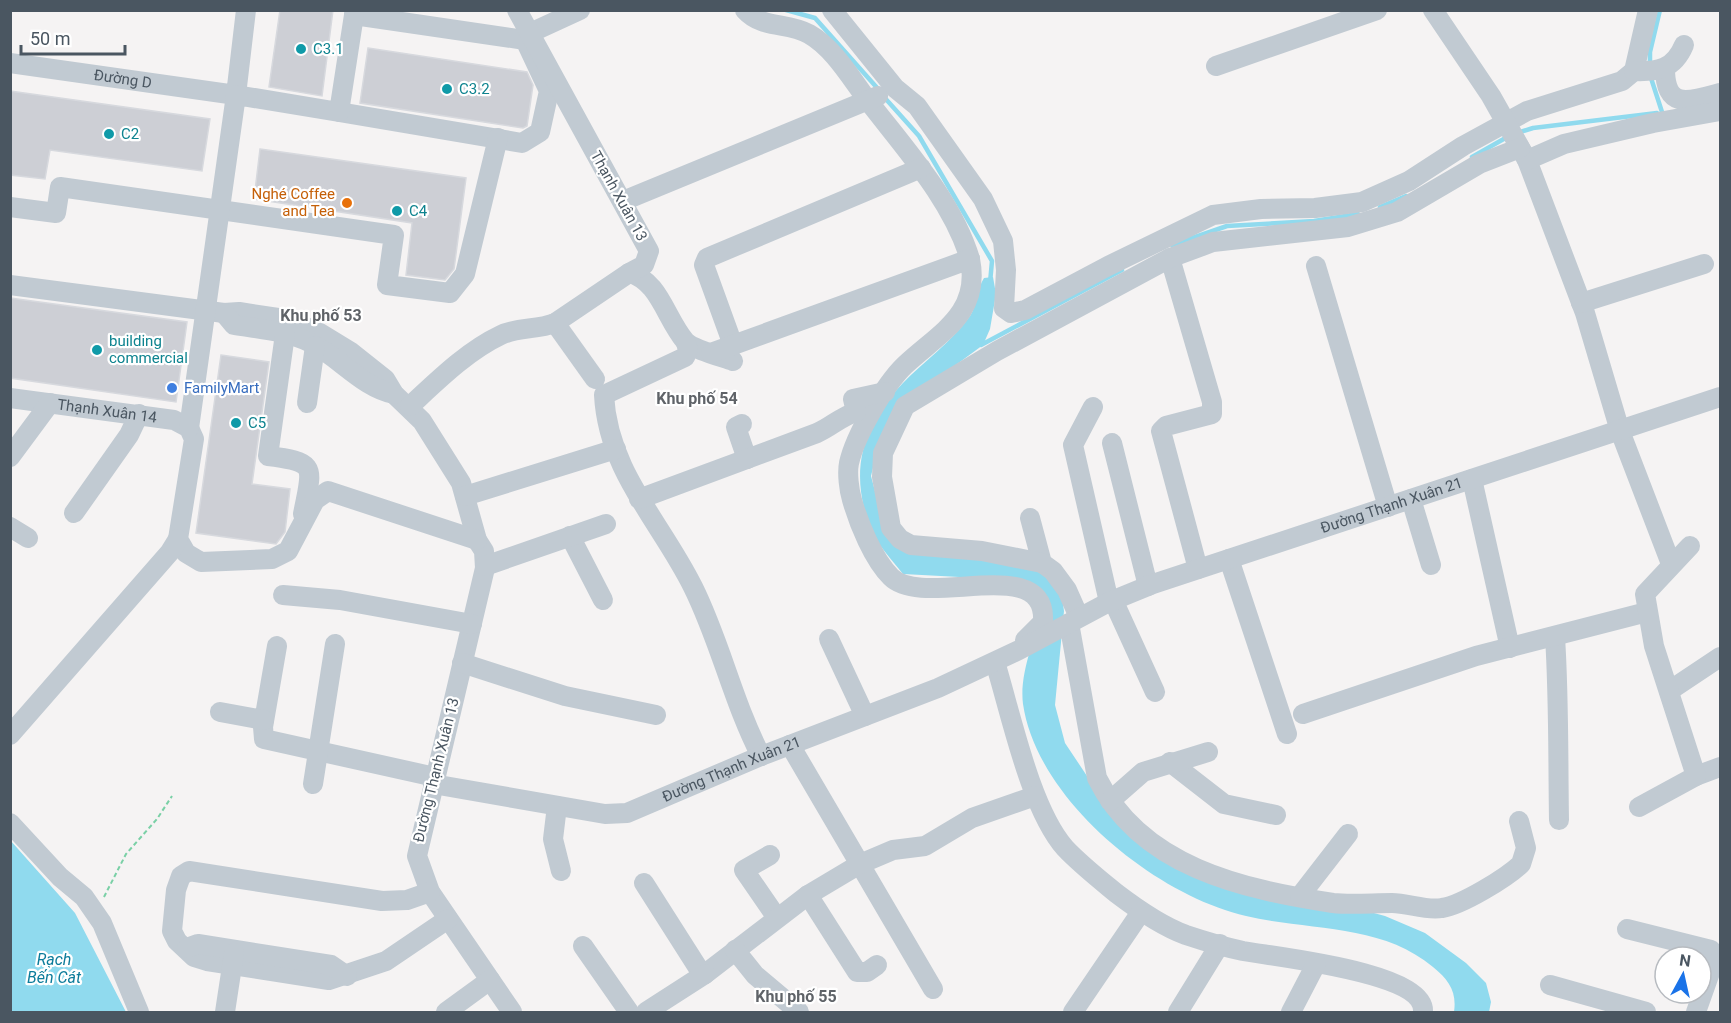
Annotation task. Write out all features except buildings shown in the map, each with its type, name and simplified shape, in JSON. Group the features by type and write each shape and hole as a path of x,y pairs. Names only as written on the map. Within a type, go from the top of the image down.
{"street":[{"path":"10,735 170,552 178,539 191,433 214,312 220,209 246,10"},
{"name":"Thạnh Xuân 13","path":"402,400 501,335 518,330 541,329 555,323 629,273 644,266 649,251 517,10"},
{"path":"530,33 580,10"},
{"path":"745,10 755,20 809,34 843,68 921,168 964,239 972,272 971,288 960,314 934,343 905,365 885,392 861,434 849,464 852,498 863,528 891,577 903,583 967,588 1014,586 1031,591 1042,604 1043,622 1009,655 1035,796 1049,825 1065,847 1141,912 1184,934 1220,944 1365,972 1417,995 1424,1005 1423,1012"},
{"path":"832,10 895,88 916,106 954,155 992,217 1003,241 1006,270 1004,308 1011,313 1025,310 1108,266 1213,215 1260,208 1315,208 1362,202 1409,181 1516,140 1564,144 1653,123 1720,111"},
{"path":"1216,66 1377,10"},
{"path":"1433,10 1516,140 1581,303 1620,431 1671,564"},
{"path":"1648,10 1649,70 1665,84 1670,96 1681,101 1720,93"},
{"path":"339,112 354,13"},
{"name":"Đường D","path":"10,63 236,95 522,142 540,132 549,91 525,40 354,13"},
{"path":"1519,821 1526,849 1521,864 1481,892 1442,908 1397,903 1334,903 1231,882 1170,857 1130,823 1110,801 1097,778 1066,590 1053,571 1042,563 982,551 911,545 900,539 891,528 882,477 883,453 906,406 930,390 1170,258 1213,242 1348,227 1397,212 1516,140 1527,111 1622,81 1679,58 1684,45"},
{"path":"623,201 895,88"},
{"path":"10,207 56,213 60,187 394,235 387,285 450,293 465,274 498,138"},
{"path":"733,353 704,265 707,258 921,168"},
{"path":"1170,258 1212,402 1212,414 1166,426 1161,431 1198,568"},
{"path":"686,343 711,352 733,353 970,259"},
{"path":"1581,303 1704,264"},
{"path":"1316,266 1388,507"},
{"path":"629,273 640,276 654,291 688,350 686,357 604,395 605,411 616,449 631,486 674,552 694,588 761,756"},
{"path":"10,285 214,312 238,312 278,318 315,330 351,352 385,379 422,421 461,483 477,540 438,530 335,492 321,494 315,500 288,551 272,559 201,562 186,553 178,539"},
{"path":"214,312 234,326 285,334 315,346 378,391 402,400"},
{"path":"555,323 595,379"},
{"path":"285,334 268,456 297,459 306,464 310,473 301,526"},
{"path":"307,403 315,346"},
{"path":"639,499 826,429 838,418 856,412 853,399 885,392"},
{"name":"Thạnh Xuân 14","path":"10,398 174,420 191,433"},
{"path":"10,457 50,403"},
{"name":"Đường Thạnh Xuân 21","path":"264,720 264,739 434,780 557,806 605,814 627,813 761,756 938,688 1009,655 1111,601 1148,586 1620,431 1719,403"},
{"path":"1093,407 1073,446 1111,601 1155,692"},
{"path":"74,513 129,435 139,414"},
{"path":"742,424 736,427 747,459"},
{"path":"1112,443 1148,586"},
{"path":"465,496 616,449"},
{"path":"1472,479 1510,648"},
{"path":"1411,499 1431,565"},
{"path":"1030,518 1042,563"},
{"path":"485,566 606,524"},
{"path":"10,527 28,538"},
{"path":"570,536 603,600"},
{"name":"Đường Thạnh Xuân 13","path":"477,540 484,551 485,566 417,856 430,892 512,1012"},
{"path":"1690,546 1645,594 1654,646 1696,776"},
{"path":"1229,559 1287,734"},
{"path":"284,595 352,602 472,624"},
{"path":"1303,714 1476,656 1647,612"},
{"path":"1555,637 1558,685 1556,706 1559,820"},
{"path":"829,639 865,716"},
{"path":"313,784 335,644"},
{"path":"220,712 264,720 277,646"},
{"path":"1669,691 1720,657"},
{"path":"462,663 565,696 656,715"},
{"path":"790,745 933,989"},
{"path":"1110,801 1136,776 1170,762 1208,752"},
{"path":"1170,762 1224,804 1276,815"},
{"path":"1639,807 1696,776 1720,767"},
{"path":"646,1012 705,974 808,895 860,864 893,850 925,846 972,818 1035,796"},
{"path":"557,806 553,839 561,871"},
{"path":"10,823 60,877 84,897 95,913 102,924 139,1012"},
{"path":"1300,896 1348,834"},
{"path":"770,855 744,870 777,918"},
{"path":"430,892 407,900 382,901 189,871 181,876 176,890 172,931 177,941 194,957 233,958 329,980 347,976 386,961 448,919"},
{"path":"644,883 700,971 705,974"},
{"path":"808,895 856,972 861,974 877,965"},
{"path":"1073,1012 1141,912"},
{"path":"1627,928 1711,950 1719,960 1712,967 1696,1012"},
{"path":"1178,1012 1220,944"},
{"path":"583,946 629,1012"},
{"path":"735,950 755,975 799,1012"},
{"path":"225,1012 233,958"},
{"path":"1291,1012 1317,964"},
{"path":"446,1012 490,980"},
{"path":"1550,985 1646,1012"}],"path":[{"path":"95,913 126,854 157,819 172,796"}],"water":[{"path":"993,277 996,294 990,329 983,345 915,395 877,452 871,476 885,529 1040,568 1062,597 1064,611 1055,705 1065,743 1097,791 1170,858 1385,916 1425,933 1466,963 1486,983 1491,1002 1489,1012 1454,1012 1453,992 1443,977 1413,953 1391,943 1368,935 1246,916 1211,905 1175,888 1139,865 1106,838 1076,808 1051,775 1033,740 1022,692 1029,654 1044,606 1016,580 903,574 877,542 868,525 860,473 866,441 872,426 902,384 963,326 972,312 984,278"},
{"name":"Rạch Bến Cát","path":"10,840 75,913 126,1012 11,1012"}],"waterway":[{"path":"786,10 815,18 879,90"},
{"path":"1650,66 1650,52 1660,10"},
{"path":"1650,75 1662,112"},
{"path":"884,97 919,136 992,261 990,283"},
{"path":"1517,133 1533,128 1657,113"},
{"path":"1472,157 1509,136"},
{"path":"1380,207 1406,196"},
{"path":"1172,245 1227,226 1314,221 1358,214"},
{"path":"981,345 1122,270"}],"place":[{"name":"С3.1","path":"301,49"},
{"name":"C3.2","path":"447,89"},
{"name":"С2","path":"109,134"},
{"name":"Nghé Coffee and Tea","path":"347,203"},
{"name":"C4","path":"397,211"},
{"name":"building commercial","path":"97,350"},
{"name":"FamilyMart","path":"172,388"},
{"name":"C5","path":"236,423"}],"district":[{"name":"Khu phố 53","path":"321,315"},
{"name":"Khu phố 54","path":"697,398"},
{"name":"Khu phố 55","path":"796,996"}]}
